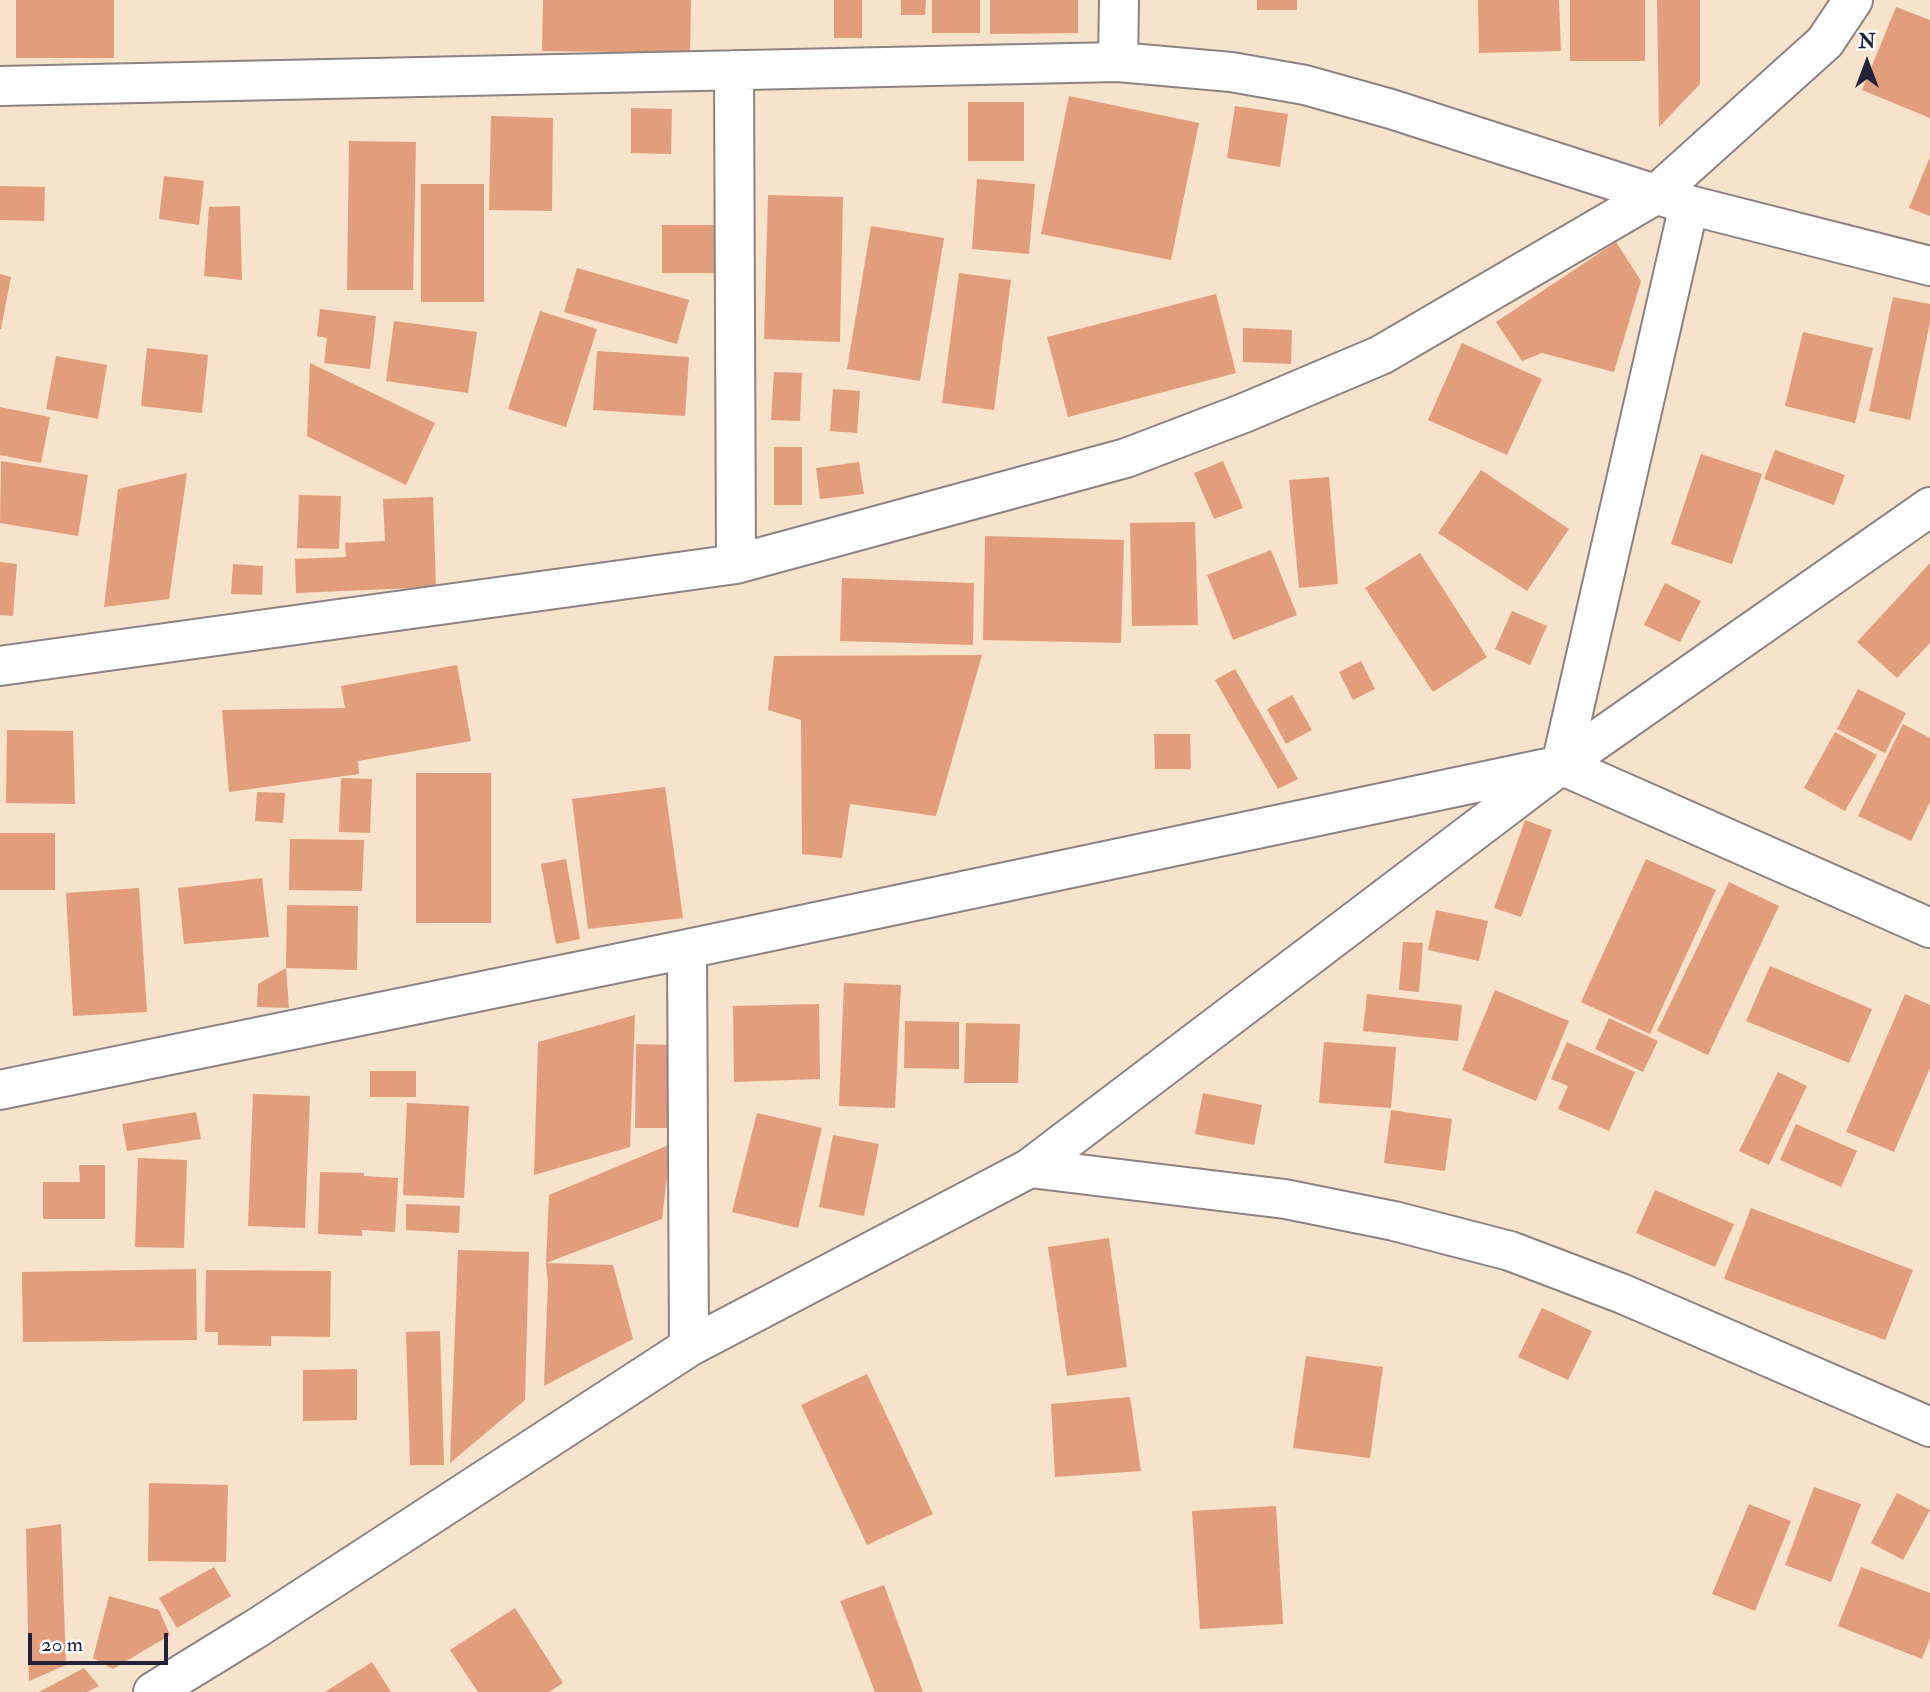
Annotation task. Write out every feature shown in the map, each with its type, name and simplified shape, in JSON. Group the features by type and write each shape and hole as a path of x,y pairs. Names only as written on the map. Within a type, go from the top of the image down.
{"street":[{"path":"1118,62 1119,0"},
{"path":"0,666 736,564 1126,457 1244,413 1381,355 1672,200 1825,42 1853,0"},
{"path":"0,86 1118,62 1231,72 1304,85 1391,109 1672,200 1930,266"},
{"path":"734,70 736,564"},
{"path":"1561,765 1672,200"},
{"path":"153,1692 257,1628 689,1347 1030,1168 1561,765 1930,507"},
{"path":"0,1090 1561,765 1930,928"},
{"path":"687,949 689,1347"},
{"path":"1030,1168 1285,1199 1394,1221 1510,1251 1623,1294 1930,1427"}],"building":[{"path":"16,0 114,0 114,58 16,58"},
{"path":"543,0 691,0 690,53 542,51"},
{"path":"834,0 862,0 862,38 834,38"},
{"path":"901,0 926,0 925,15 901,15"},
{"path":"932,0 980,0 980,33 932,33"},
{"path":"990,0 1078,0 1078,33 990,34"},
{"path":"1257,0 1297,0 1297,10 1257,10"},
{"path":"1478,0 1559,0 1561,51 1479,53"},
{"path":"1570,0 1645,0 1645,61 1570,61"},
{"path":"1657,0 1700,0 1700,84 1659,127"},
{"path":"1896,7 1930,20 1930,118 1862,90"},
{"path":"1069,96 1199,123 1171,260 1041,234"},
{"path":"968,102 1024,102 1024,161 968,161"},
{"path":"1235,106 1288,114 1280,167 1227,158"},
{"path":"631,108 672,109 671,154 631,153"},
{"path":"491,116 553,118 552,211 489,210"},
{"path":"349,141 416,142 413,290 347,290"},
{"path":"1930,157 1930,216 1909,208"},
{"path":"164,176 204,181 199,225 159,219"},
{"path":"977,179 1035,184 1029,254 972,249"},
{"path":"421,184 484,184 484,302 421,302"},
{"path":"0,186 45,187 44,221 0,220"},
{"path":"768,195 843,197 840,342 764,339"},
{"path":"240,206 242,280 204,276 209,207"},
{"path":"662,225 718,225 719,273 662,273"},
{"path":"871,226 944,238 920,381 847,369"},
{"path":"1616,242 1641,281 1614,372 1542,353 1522,361 1496,322"},
{"path":"577,268 689,300 677,344 564,312"},
{"path":"959,273 1011,280 994,410 942,403"},
{"path":"0,274 11,277 1,329 0,329"},
{"path":"1216,294 1236,373 1068,417 1047,337"},
{"path":"1893,297 1930,304 1930,322 1910,420 1869,411"},
{"path":"320,309 376,316 370,369 324,363 327,338 317,336"},
{"path":"540,311 597,329 566,427 508,409"},
{"path":"394,321 477,332 468,393 386,381"},
{"path":"1243,328 1292,330 1291,364 1243,362"},
{"path":"1803,332 1873,348 1855,423 1785,406"},
{"path":"1462,343 1542,379 1507,455 1428,420"},
{"path":"147,348 208,355 202,413 141,406"},
{"path":"597,351 689,357 685,416 593,410"},
{"path":"56,356 107,365 98,419 46,409"},
{"path":"310,363 435,423 406,485 307,436"},
{"path":"774,372 802,373 800,421 771,420"},
{"path":"833,389 860,391 857,433 830,431"},
{"path":"0,407 50,417 41,463 0,455"},
{"path":"774,447 802,447 802,505 774,505"},
{"path":"1775,450 1845,475 1834,505 1764,479"},
{"path":"1701,454 1762,474 1732,564 1671,544"},
{"path":"1,461 88,475 78,536 0,523"},
{"path":"1223,461 1243,508 1214,519 1194,473"},
{"path":"859,462 864,494 820,499 816,468"},
{"path":"1481,470 1569,529 1527,591 1438,533"},
{"path":"187,473 169,599 104,607 118,489"},
{"path":"1329,477 1338,584 1299,588 1289,480"},
{"path":"299,495 341,496 339,549 297,548"},
{"path":"433,497 436,587 296,593 295,559 346,557 345,543 385,541 383,499"},
{"path":"1195,522 1198,625 1132,626 1130,523"},
{"path":"985,536 1124,540 1121,643 983,640"},
{"path":"1271,550 1297,615 1233,640 1207,575"},
{"path":"1420,553 1487,657 1433,692 1365,588"},
{"path":"0,562 17,564 13,616 0,615"},
{"path":"1930,563 1930,643 1897,678 1857,642"},
{"path":"233,564 263,566 262,595 231,594"},
{"path":"842,578 974,583 973,645 840,641"},
{"path":"1665,583 1701,601 1680,642 1644,625"},
{"path":"1512,611 1547,626 1530,665 1495,649"},
{"path":"982,655 936,816 850,804 842,858 802,854 801,720 768,710 774,656"},
{"path":"1361,661 1375,689 1353,700 1339,672"},
{"path":"457,665 471,741 358,761 359,774 229,792 222,710 345,708 341,686"},
{"path":"1235,669 1298,779 1278,789 1215,680"},
{"path":"1858,689 1906,713 1885,753 1837,729"},
{"path":"1292,695 1312,730 1286,744 1267,709"},
{"path":"1903,724 1930,738 1930,802 1911,841 1858,816"},
{"path":"7,730 73,731 75,804 6,803"},
{"path":"1835,732 1877,755 1845,811 1804,788"},
{"path":"1154,734 1190,734 1191,769 1155,769"},
{"path":"416,773 491,773 491,923 416,923"},
{"path":"341,778 372,779 370,833 339,832"},
{"path":"665,787 683,918 588,929 572,799"},
{"path":"257,792 285,793 283,823 255,821"},
{"path":"1525,820 1552,830 1521,917 1494,908"},
{"path":"0,833 55,833 55,890 0,890"},
{"path":"290,839 364,840 362,891 289,890"},
{"path":"566,859 580,939 556,944 541,864"},
{"path":"1646,859 1716,890 1650,1034 1581,1002"},
{"path":"262,878 269,937 184,944 178,888"},
{"path":"1729,882 1779,906 1708,1055 1657,1031"},
{"path":"139,888 147,1012 73,1016 66,893"},
{"path":"287,905 358,906 357,970 286,968"},
{"path":"1436,910 1488,921 1479,961 1428,950"},
{"path":"1403,942 1423,943 1419,992 1399,990"},
{"path":"1770,966 1872,1009 1849,1063 1746,1021"},
{"path":"286,968 289,1008 257,1007 258,984"},
{"path":"844,983 901,985 895,1108 839,1106"},
{"path":"1495,990 1569,1021 1536,1101 1462,1070"},
{"path":"1367,994 1462,1005 1458,1041 1363,1031"},
{"path":"1905,994 1930,1005 1930,1068 1894,1152 1846,1132"},
{"path":"819,1004 820,1079 734,1082 733,1006"},
{"path":"635,1015 630,1147 534,1175 538,1042"},
{"path":"1609,1018 1658,1041 1643,1072 1595,1049"},
{"path":"905,1021 959,1022 959,1069 904,1068"},
{"path":"966,1023 1020,1024 1018,1083 964,1083"},
{"path":"1324,1042 1396,1047 1391,1108 1319,1103"},
{"path":"1567,1042 1635,1072 1609,1131 1558,1109 1568,1086 1551,1079"},
{"path":"636,1044 673,1045 672,1128 635,1128"},
{"path":"370,1071 416,1071 416,1097 370,1097"},
{"path":"1778,1072 1807,1086 1769,1165 1739,1151"},
{"path":"1203,1093 1262,1105 1254,1145 1195,1134"},
{"path":"253,1094 310,1096 305,1228 248,1226"},
{"path":"407,1103 469,1106 464,1198 403,1195"},
{"path":"1391,1110 1452,1119 1445,1171 1384,1163"},
{"path":"196,1112 201,1139 127,1151 122,1124"},
{"path":"757,1113 822,1128 798,1228 732,1212"},
{"path":"1796,1124 1857,1151 1841,1187 1780,1160"},
{"path":"833,1135 879,1144 864,1216 819,1207"},
{"path":"671,1144 662,1219 546,1263 549,1195"},
{"path":"138,1158 187,1160 184,1248 135,1247"},
{"path":"79,1165 105,1165 105,1219 43,1219 43,1182 80,1182"},
{"path":"320,1172 364,1173 364,1176 398,1178 395,1232 362,1230 362,1236 318,1234"},
{"path":"1655,1190 1734,1224 1715,1267 1636,1233"},
{"path":"406,1204 460,1206 459,1233 406,1230"},
{"path":"1751,1208 1913,1270 1885,1340 1724,1279"},
{"path":"1109,1238 1127,1367 1067,1376 1048,1247"},
{"path":"458,1250 529,1252 525,1400 450,1463"},
{"path":"546,1263 613,1265 633,1339 544,1386 548,1283"},
{"path":"196,1269 197,1340 23,1342 22,1272"},
{"path":"206,1270 331,1271 330,1337 271,1336 271,1346 218,1345 218,1332 205,1332"},
{"path":"1542,1308 1592,1331 1568,1380 1518,1357"},
{"path":"440,1331 444,1465 410,1465 406,1332"},
{"path":"1306,1356 1383,1367 1370,1458 1293,1448"},
{"path":"357,1369 357,1420 303,1421 303,1370"},
{"path":"867,1374 933,1514 867,1545 801,1405"},
{"path":"1130,1397 1141,1471 1055,1477 1051,1404"},
{"path":"149,1483 228,1485 226,1562 148,1561"},
{"path":"1814,1487 1861,1504 1831,1582 1785,1565"},
{"path":"1897,1493 1930,1510 1903,1560 1871,1543"},
{"path":"1749,1504 1791,1521 1755,1611 1712,1594"},
{"path":"1276,1506 1283,1624 1200,1629 1192,1511"},
{"path":"61,1524 66,1665 29,1681 26,1529"},
{"path":"214,1567 231,1596 177,1628 159,1598"},
{"path":"1861,1567 1930,1593 1930,1638 1922,1659 1838,1626"},
{"path":"884,1585 923,1692 875,1692 840,1601"},
{"path":"109,1596 159,1610 170,1635 113,1669 93,1658"},
{"path":"515,1608 563,1683 549,1692 478,1692 450,1650"},
{"path":"372,1662 391,1692 325,1692"},
{"path":"84,1668 99,1686 87,1692 39,1692"}]}
